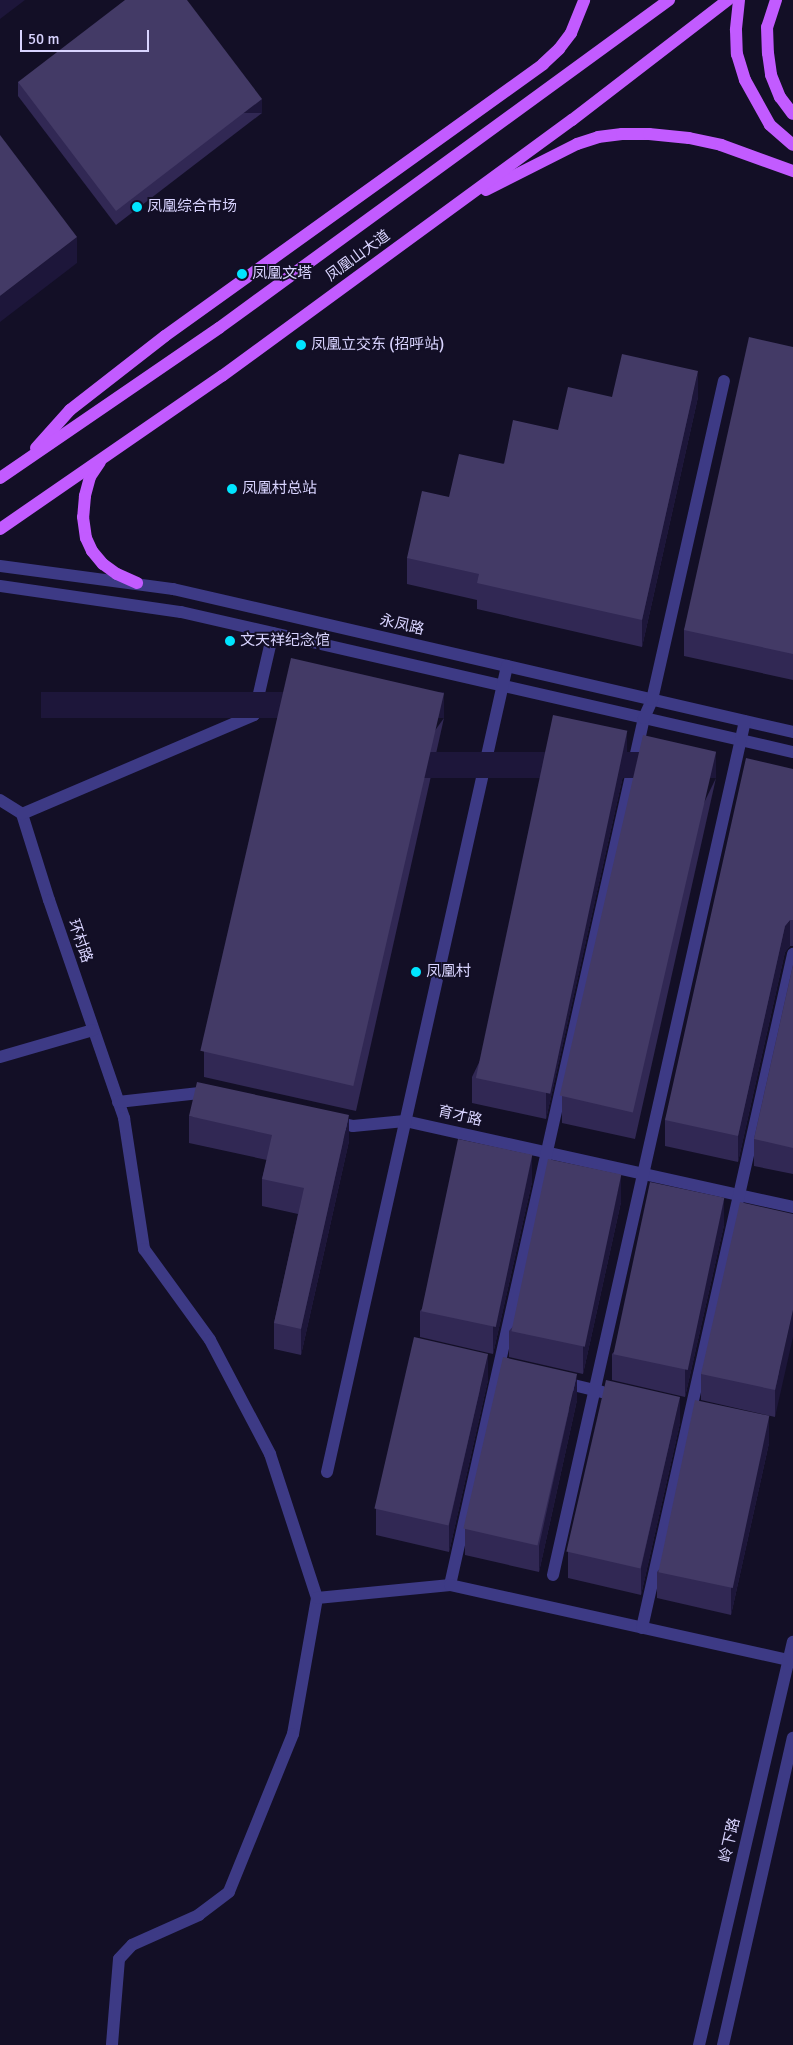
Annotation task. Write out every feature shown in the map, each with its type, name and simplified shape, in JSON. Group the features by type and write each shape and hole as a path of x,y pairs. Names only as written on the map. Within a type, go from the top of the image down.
{"main road":[{"path":"24,462 70,410 165,336 543,64 559,49 571,32 584,0"},
{"name":"凤凰山大道","path":"0,478 199,342 669,0"},
{"name":"凤凰山大道","path":"0,529 222,376 572,120 728,0"},
{"path":"739,0 736,30 737,54 745,80 770,125 793,145"},
{"path":"776,0 767,27 771,75 780,97 793,114"},
{"path":"452,206 577,144 598,137 622,134 649,134 689,138 721,145 793,171"},
{"path":"105,456 90,478 85,496 83,517 86,538 92,551 103,564 117,574 137,583"}],"street":[{"path":"450,1585 644,718 652,700 724,381"},
{"name":"永凤路","path":"0,566 173,589 793,732"},
{"path":"0,586 156,607 793,752"},
{"path":"0,800 22,814 254,715 273,633"},
{"path":"327,1472 507,666"},
{"path":"553,1575 744,721"},
{"name":"环村路","path":"22,814 124,1118 144,1249 210,1340 270,1454 317,1598"},
{"path":"642,1628 793,954"},
{"path":"0,1057 93,1030"},
{"path":"118,1102 200,1092 220,1097"},
{"name":"育才路","path":"324,1120 353,1126 405,1121 793,1207"},
{"path":"546,1379 614,1394"},
{"path":"112,2045 119,1959 132,1945 199,1915 229,1892 293,1734 317,1598 450,1585 791,1661"},
{"name":"岭下路","path":"699,2045 791,1661 793,1642"},
{"path":"723,2045 793,1738"}],"building":[{"path":"125,0 187,0 262,99 116,211 18,82"},
{"path":"0,135 77,237 0,296"},
{"path":"749,337 793,347 793,654 684,630"},
{"path":"622,354 698,371 642,620 477,583 479,574 407,558 422,491 449,497 459,454 504,464 513,420 558,430 568,387 612,397"},
{"path":"291,658 444,693 353,1086 200,1051"},
{"path":"553,715 627,731 550,1094 476,1078"},
{"path":"643,735 716,752 633,1112 560,1096"},
{"path":"746,758 793,769 793,920 790,920 785,926 738,1136 665,1120"},
{"path":"793,965 793,1148 754,1139"},
{"path":"197,1082 349,1115 301,1329 274,1323 304,1188 262,1179 272,1135 189,1116"},
{"path":"458,1139 532,1155 496,1327 421,1311"},
{"path":"548,1159 621,1175 585,1347 511,1331"},
{"path":"650,1182 724,1198 688,1370 613,1354"},
{"path":"740,1202 793,1214 793,1310 775,1390 701,1374"},
{"path":"414,1337 488,1354 448,1526 374,1508"},
{"path":"503,1357 577,1374 537,1546 463,1528"},
{"path":"606,1380 680,1397 640,1569 566,1551"},
{"path":"695,1400 769,1416 733,1588 658,1572"}],"place":[{"name":"凤凰综合市场","path":"137,207"},
{"name":"凤凰文塔","path":"242,274"},
{"name":"凤凰立交东 (招呼站)","path":"301,345"},
{"name":"凤凰村总站","path":"232,489"},
{"name":"文天祥纪念馆","path":"230,641"},
{"name":"凤凰村","path":"416,972"}]}
